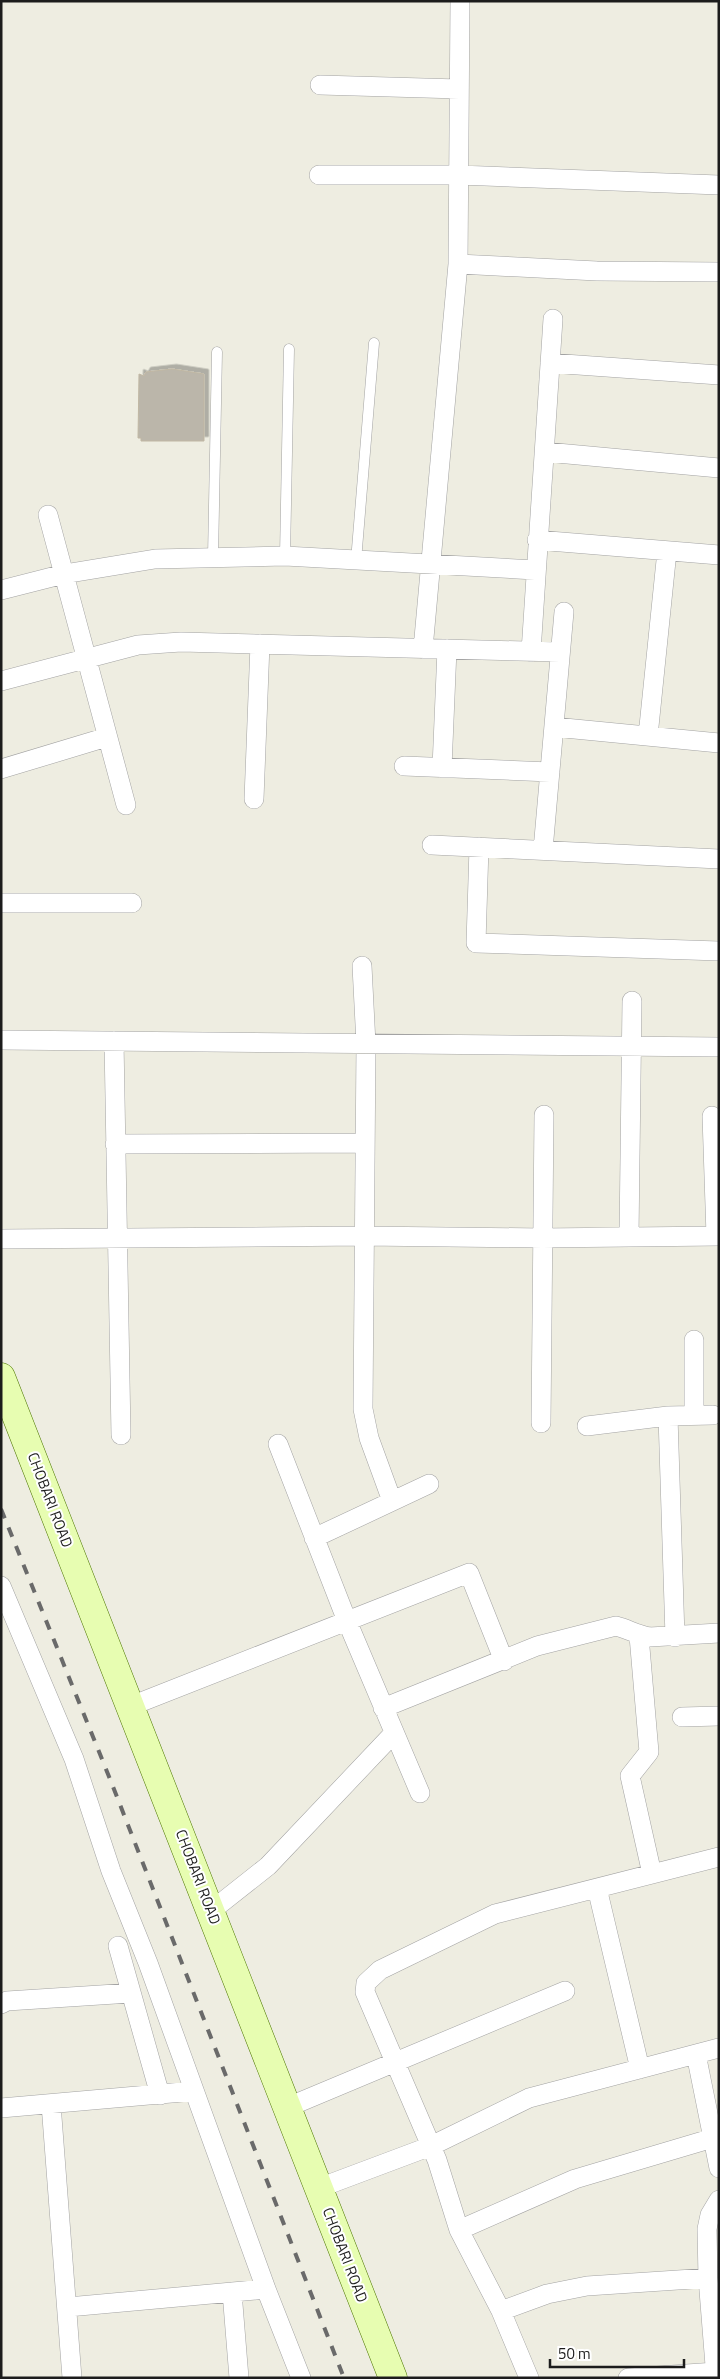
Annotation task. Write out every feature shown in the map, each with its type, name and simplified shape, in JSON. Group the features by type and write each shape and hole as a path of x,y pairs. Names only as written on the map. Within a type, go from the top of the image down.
{"street":[{"path":"423,649 458,264 460,1"},
{"path":"320,85 459,89"},
{"path":"319,175 458,175 719,185"},
{"path":"458,264 597,271 719,272"},
{"path":"531,652 537,540 546,452 553,319"},
{"path":"550,363 719,375"},
{"path":"546,452 719,468"},
{"path":"48,514 126,806"},
{"path":"537,540 719,556"},
{"path":"648,736 667,551"},
{"path":"1,590 64,574 154,559 285,556 430,566 535,570"},
{"path":"543,850 564,612"},
{"path":"1,681 86,657 138,645 181,642 560,652"},
{"path":"254,798 260,644"},
{"path":"442,768 447,649"},
{"path":"554,727 719,743"},
{"path":"1,768 107,737"},
{"path":"404,766 550,772"},
{"path":"432,845 719,859"},
{"path":"479,847 476,943 719,951"},
{"path":"1,903 132,903"},
{"path":"362,966 366,1044 363,1409 369,1438 392,1501"},
{"path":"629,1236 632,1001"},
{"path":"1,1040 719,1047"},
{"path":"114,1041 121,1435"},
{"path":"541,1423 544,1115"},
{"path":"1,1239 717,1236 712,1116"},
{"path":"115,1144 365,1143"},
{"path":"694,1340 694,1415"},
{"name":"CHOBARI ROAD","path":"1,1377 393,2378"},
{"path":"587,1426 668,1416 713,1415"},
{"path":"668,1416 675,1636"},
{"path":"278,1444 347,1621 420,1793"},
{"path":"314,1538 429,1484"},
{"path":"131,1706 469,1573 504,1661"},
{"path":"1,1586 74,1759 111,1871 148,1964 266,2289 301,2378"},
{"path":"383,1708 504,1661 537,1646 616,1626 628,1628 639,1636 719,1633"},
{"path":"639,1636 649,1752 630,1776 652,1874"},
{"path":"682,1717 719,1716"},
{"path":"211,1911 268,1866 394,1733"},
{"path":"546,2378 528,2376 501,2311 459,2230 431,2146 365,1992 366,1983 380,1970 495,1914 719,1857"},
{"path":"597,1888 640,2069"},
{"path":"118,1946 160,2095"},
{"path":"288,2107 565,1991"},
{"path":"1,2004 7,2001 131,1993"},
{"path":"319,2188 431,2146 529,2098 719,2048"},
{"path":"696,2054 719,2168"},
{"path":"1,2108 194,2091"},
{"path":"51,2104 72,2378"},
{"path":"459,2230 575,2179 713,2138"},
{"path":"628,2378 716,2375 716,2325 708,2278 708,2222 719,2200"},
{"path":"501,2311 547,2294 586,2286 708,2278"},
{"path":"68,2307 266,2289"},
{"path":"232,2292 239,2378"}],"lane":[{"path":"356,561 374,343"},
{"path":"285,556 289,349"},
{"path":"213,557 217,352"}],"building":[{"path":"172,369 204,374 204,441 141,441 141,438 138,438 139,374 144,376 146,372"}],"railway":[{"path":"1,1509 110,1779 344,2378"}]}
